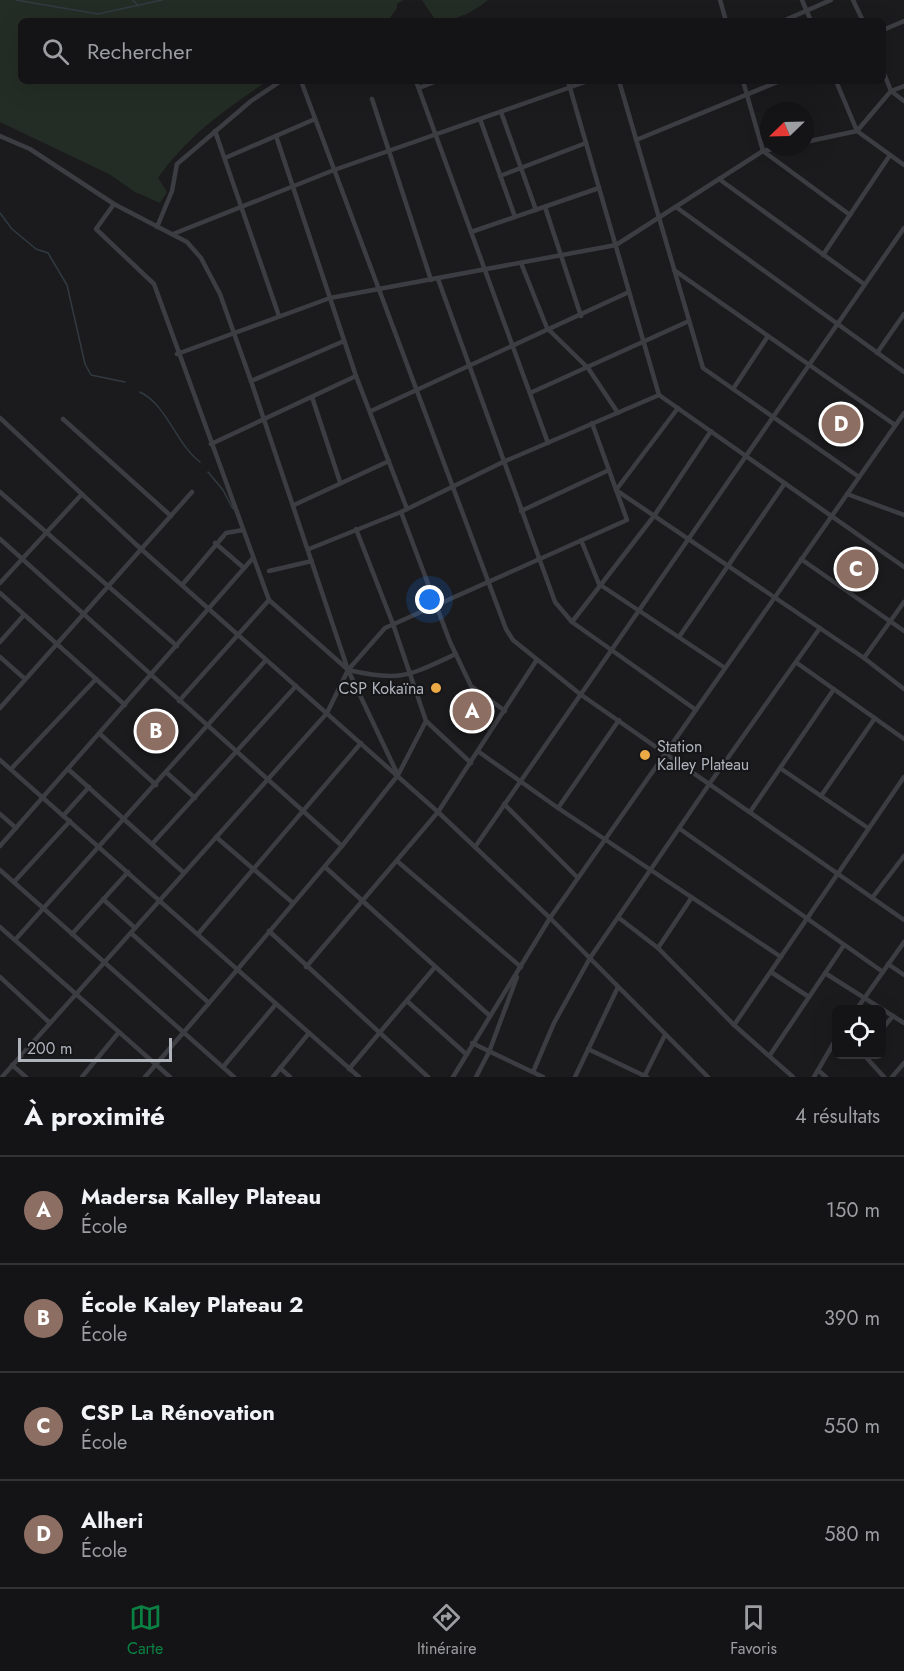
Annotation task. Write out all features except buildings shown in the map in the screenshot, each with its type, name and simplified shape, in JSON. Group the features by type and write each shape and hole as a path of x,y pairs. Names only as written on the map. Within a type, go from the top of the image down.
{"street":[{"path":"720,0 725,18"},
{"path":"802,0 810,18"},
{"path":"790,18 831,0"},
{"path":"853,0 861,18"},
{"path":"886,29 904,21"},
{"path":"886,78 891,91 904,101"},
{"path":"157,227 172,191 177,164 251,101 276,84"},
{"path":"302,84 378,291 509,634 536,661 580,694 904,920"},
{"path":"417,84 548,443"},
{"path":"419,88 429,84"},
{"path":"569,84 658,395 904,567"},
{"path":"173,234 334,170 579,84"},
{"path":"620,84 703,368 859,477"},
{"path":"744,84 760,140"},
{"path":"636,140 773,84"},
{"path":"837,84 857,131 904,165"},
{"path":"814,140 857,131 891,91 904,86"},
{"path":"372,99 431,280"},
{"path":"501,111 536,210"},
{"path":"225,158 315,119"},
{"path":"480,119 515,217"},
{"path":"215,130 279,316"},
{"path":"0,136 30,149 114,204 187,242 201,258 220,294 234,333 309,549 348,670 398,775"},
{"path":"276,136 356,376 389,461 404,510 456,654 471,686 505,711"},
{"path":"500,176 586,143"},
{"path":"177,354 330,298 378,291 616,245 760,153"},
{"path":"770,156 850,215"},
{"path":"823,255 890,156"},
{"path":"719,179 864,284"},
{"path":"471,232 599,188"},
{"path":"114,204 96,230 154,284 177,354 269,600 348,670 381,678 409,676 456,654"},
{"path":"545,207 581,316"},
{"path":"675,207 904,372"},
{"path":"475,846 904,228"},
{"path":"521,263 550,330 588,368 618,413"},
{"path":"674,270 895,425"},
{"path":"438,279 555,602 572,622 696,710"},
{"path":"371,411 629,292"},
{"path":"877,352 904,314"},
{"path":"530,393 588,368 642,340 689,321"},
{"path":"733,389 768,336"},
{"path":"251,381 344,341"},
{"path":"211,444 265,421 356,376"},
{"path":"309,549 404,510 503,462 658,395"},
{"path":"312,397 340,482"},
{"path":"616,490 678,408"},
{"path":"453,1077 550,918 904,413"},
{"path":"0,418 141,549 398,775 475,846 708,1077"},
{"path":"63,419 171,516"},
{"path":"2,1077 327,713 348,670 385,628 627,520 592,423"},
{"path":"572,622 599,584 654,516 711,431"},
{"path":"294,505 389,461"},
{"path":"521,511 609,470"},
{"path":"679,637 785,483"},
{"path":"616,490 864,658 904,689"},
{"path":"0,492 177,646"},
{"path":"0,707 192,492"},
{"path":"0,583 82,494"},
{"path":"847,494 904,515"},
{"path":"356,529 393,624 426,721 471,763"},
{"path":"182,585 215,543 226,533 243,530"},
{"path":"0,539 342,846"},
{"path":"581,540 599,584 725,668"},
{"path":"215,543 244,568"},
{"path":"0,846 253,558"},
{"path":"801,559 904,631"},
{"path":"269,571 312,561"},
{"path":"0,593 125,705"},
{"path":"179,700 269,600"},
{"path":"864,658 904,602"},
{"path":"0,642 24,615"},
{"path":"533,1072 554,1023 590,958 820,628"},
{"path":"0,657 25,679"},
{"path":"15,940 98,846 209,727 266,660"},
{"path":"306,967 438,812 536,661"},
{"path":"797,663 904,739"},
{"path":"10,769 96,679"},
{"path":"152,844 296,686"},
{"path":"750,812 834,689"},
{"path":"821,796 875,718"},
{"path":"558,808 619,720"},
{"path":"145,1077 342,846 398,775 426,721"},
{"path":"100,734 156,785"},
{"path":"198,934 361,744"},
{"path":"479,752 652,872 781,957"},
{"path":"0,760 359,1077"},
{"path":"780,768 868,828"},
{"path":"68,769 184,873"},
{"path":"167,773 195,798"},
{"path":"734,1025 904,777"},
{"path":"63,816 89,787"},
{"path":"504,804 578,878"},
{"path":"0,814 16,828"},
{"path":"14,882 70,821"},
{"path":"680,829 883,972"},
{"path":"216,837 292,903"},
{"path":"872,898 904,856"},
{"path":"397,861 521,967"},
{"path":"325,867 490,1016"},
{"path":"0,870 234,1077"},
{"path":"72,934 128,872"},
{"path":"658,948 692,897"},
{"path":"103,899 208,1003"},
{"path":"619,918 658,948 734,1025 793,1077"},
{"path":"0,927 170,1077"},
{"path":"269,931 428,1077"},
{"path":"859,1005 904,942"},
{"path":"770,1055 844,945"},
{"path":"888,964 904,975"},
{"path":"349,1069 435,967"},
{"path":"476,1077 489,1052 521,967"},
{"path":"771,972 809,997"},
{"path":"825,973 904,1023"},
{"path":"0,977 50,1023"},
{"path":"575,1077 618,987"},
{"path":"407,1001 466,1054"},
{"path":"223,1067 276,1004"},
{"path":"886,1024 893,1016"},
{"path":"82,1077 119,1032"},
{"path":"273,1077 309,1033"},
{"path":"588,1049 645,1076 665,1035"},
{"path":"472,1043 543,1077"},
{"path":"814,1077 832,1048"},
{"path":"868,1059 884,1077"},
{"path":"892,1077 904,1063"},
{"path":"12,1065 26,1077"},
{"path":"280,1068 290,1077"},
{"path":"819,1071 826,1077"}],"shaded area":[{"path":"0,0 403,0 397,4 390,18 18,18 18,84 263,84 208,124 182,148 158,178 167,192 160,203 135,192 109,174 0,122"},
{"path":"422,0 488,0 464,15 454,18 434,18"}],"waterway":[{"path":"16,0 98,14 162,0"},
{"path":"133,0 138,6"},
{"path":"0,213 12,229 36,249 48,253 67,285 85,364 91,375 125,382"},
{"path":"140,392 165,415 184,445 200,462"},
{"path":"208,472 223,490 233,509"}],"place":[{"name":"Alheri","path":"841,424"},
{"name":"CSP La Rénovation","path":"856,569"},
{"name":"CSP Kokaïna","path":"436,688"},
{"name":"Madersa Kalley Plateau","path":"472,711"},
{"name":"École Kaley Plateau 2","path":"156,731"},
{"name":"Station Kalley Plateau","path":"645,755"}]}
